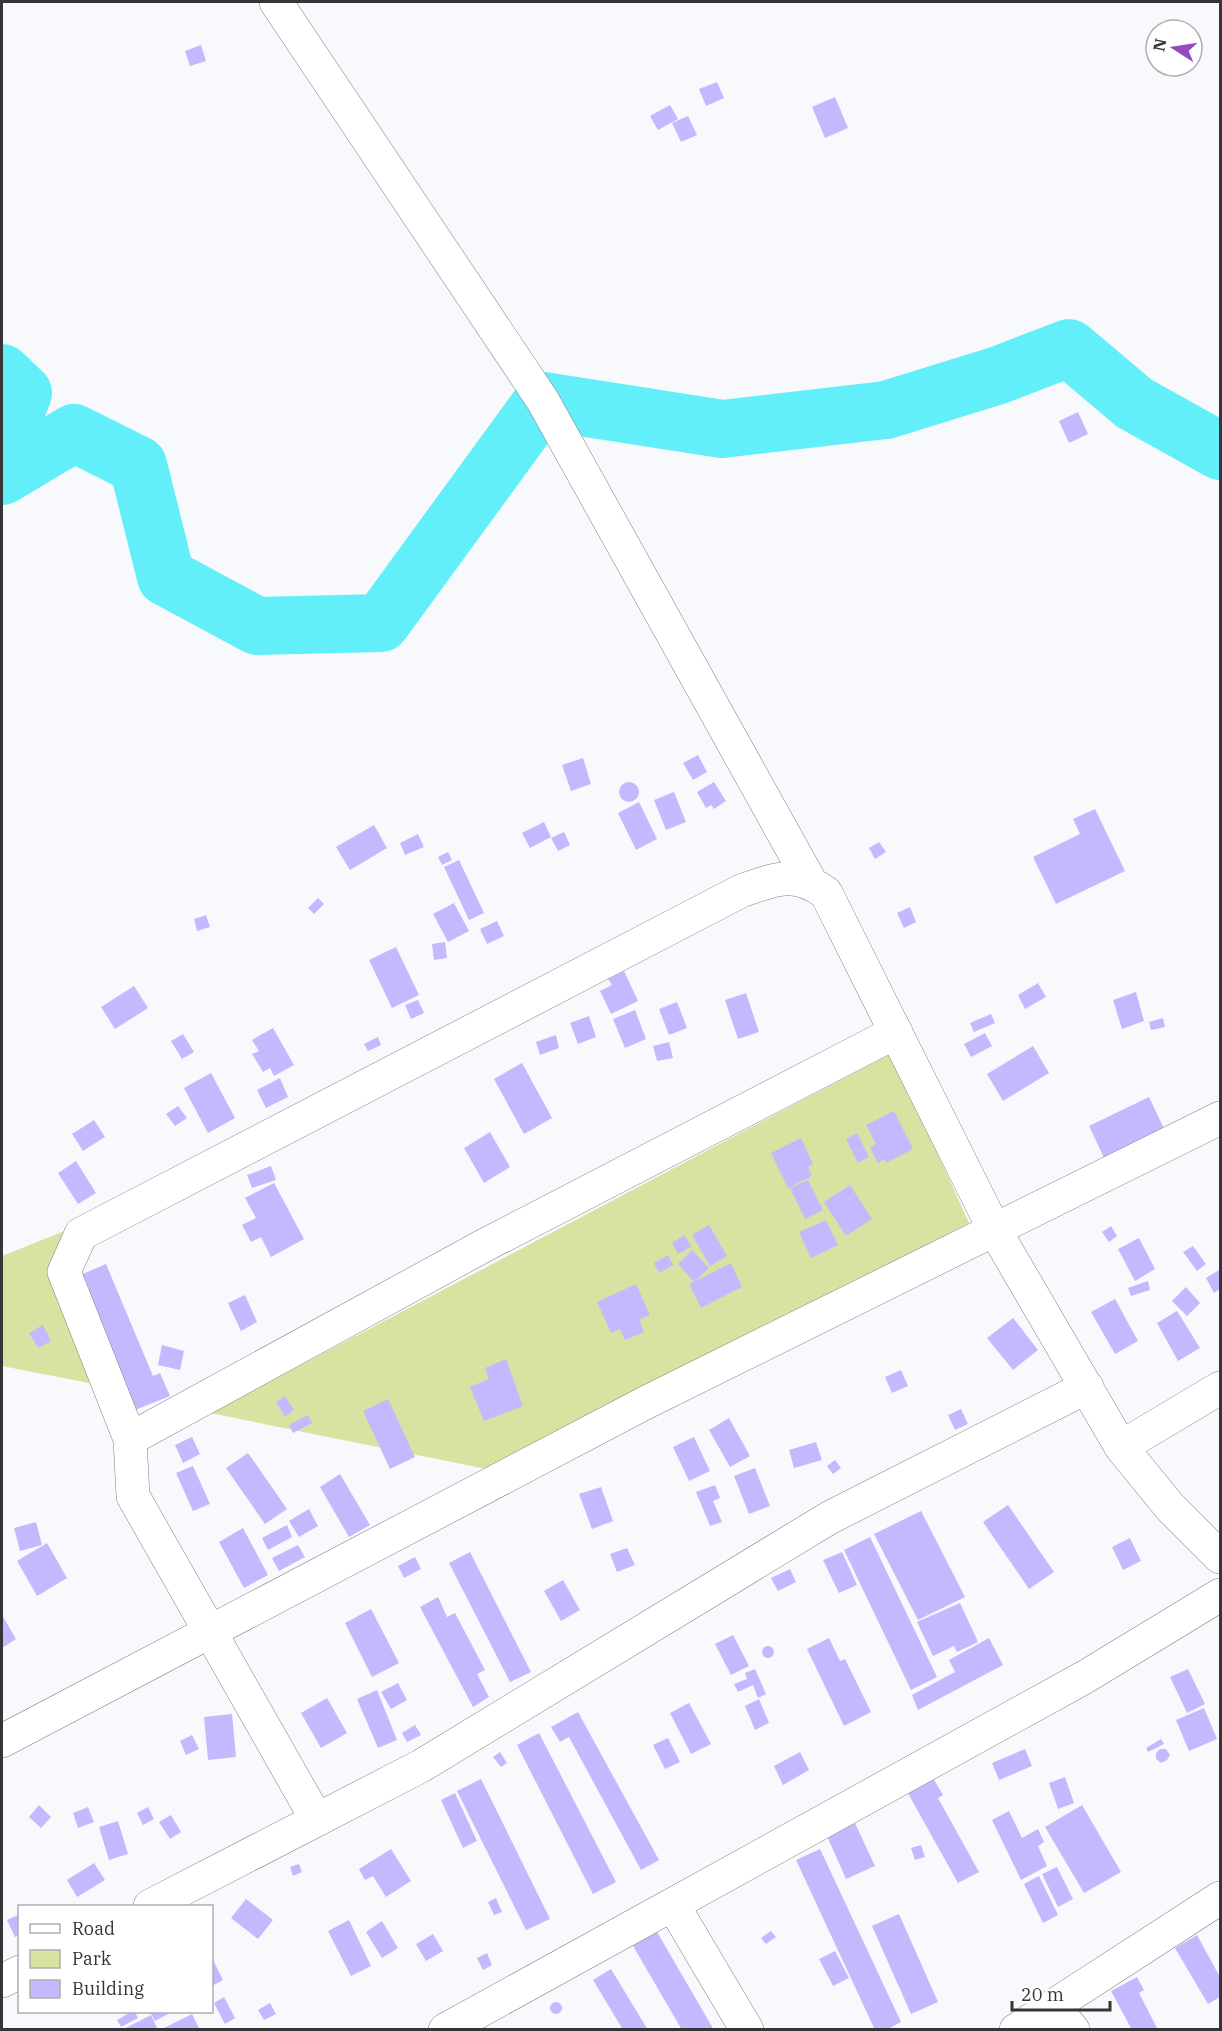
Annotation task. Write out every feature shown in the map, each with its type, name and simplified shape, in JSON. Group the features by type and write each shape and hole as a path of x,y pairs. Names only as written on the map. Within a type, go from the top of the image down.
{"street":[{"path":"276,2 543,401 810,880 826,893 994,1229 1121,1448 1170,1507 1221,1557"},
{"path":"317,1820 133,1496 130,1439 64,1272 81,1234 741,891 780,878 810,880"},
{"path":"130,1439 485,1245 896,1032"},
{"path":"2,1741 645,1403 1221,1118"},
{"path":"152,1905 421,1766 829,1518 1087,1387"},
{"path":"1121,1448 1221,1388"},
{"path":"445,2030 1085,1677 1221,1595"},
{"path":"1017,2030 1063,2018 1221,1898"},
{"path":"673,1905 747,2030"},
{"path":"2,1981 18,1973"}],"green space":[{"path":"892,1053 969,1223 496,1471 210,1413"},
{"path":"82,1224 65,1277 94,1384 2,1366 2,1256"}],"building":[{"path":"201,45 206,61 190,66 185,51"},
{"path":"717,82 724,98 706,106 699,89"},
{"path":"835,97 848,128 825,138 812,107"},
{"path":"670,105 678,119 658,130 650,116"},
{"path":"688,116 697,135 681,142 672,123"},
{"path":"1078,412 1088,434 1069,443 1059,421"},
{"path":"698,755 707,772 693,780 683,763"},
{"path":"583,758 591,784 571,791 562,765"},
{"path":"629,782 636,785 639,792 636,799 629,802 622,799 619,792 622,785"},
{"path":"714,782 726,801 714,809 711,805 706,808 697,792"},
{"path":"674,792 686,822 666,830 654,800"},
{"path":"639,802 657,839 636,850 618,813"},
{"path":"1095,809 1125,871 1056,904 1033,857 1080,834 1073,819"},
{"path":"544,822 551,837 530,848 522,833"},
{"path":"374,825 387,848 350,870 336,847"},
{"path":"564,832 570,845 558,851 551,838"},
{"path":"418,834 424,847 405,855 400,843"},
{"path":"879,842 886,852 875,859 869,848"},
{"path":"448,852 452,860 442,865 438,857"},
{"path":"459,860 484,913 469,920 444,867"},
{"path":"318,898 324,904 314,914 308,908"},
{"path":"454,903 469,931 448,942 433,914"},
{"path":"910,907 916,922 904,928 897,913"},
{"path":"206,915 210,927 197,931 194,919"},
{"path":"497,921 504,936 487,944 480,929"},
{"path":"445,942 447,958 434,960 432,944"},
{"path":"396,947 419,995 392,1008 369,960"},
{"path":"624,971 638,1001 611,1014 600,991 612,985 608,979"},
{"path":"1038,983 1046,997 1025,1009 1018,995"},
{"path":"134,986 148,1008 115,1029 101,1007"},
{"path":"1136,992 1144,1021 1122,1029 1113,1000"},
{"path":"746,993 759,1032 738,1039 725,1000"},
{"path":"418,1000 424,1013 411,1019 405,1005"},
{"path":"677,1002 687,1028 669,1035 659,1009"},
{"path":"635,1010 646,1039 625,1048 613,1019"},
{"path":"991,1014 995,1023 974,1032 970,1023"},
{"path":"589,1016 596,1037 578,1044 570,1023"},
{"path":"1163,1018 1165,1027 1151,1030 1149,1022"},
{"path":"273,1028 294,1065 274,1076 270,1068 263,1072 252,1054 259,1051 252,1040"},
{"path":"985,1033 992,1046 971,1057 964,1044"},
{"path":"183,1034 194,1052 182,1059 171,1041"},
{"path":"556,1035 559,1048 540,1055 536,1042"},
{"path":"378,1037 381,1045 368,1051 364,1044"},
{"path":"669,1042 673,1058 657,1061 653,1046"},
{"path":"1033,1046 1049,1073 1003,1101 987,1074"},
{"path":"522,1063 552,1118 524,1134 494,1079"},
{"path":"211,1073 235,1118 208,1133 184,1088"},
{"path":"280,1078 288,1097 266,1108 257,1090"},
{"path":"1149,1097 1166,1133 1106,1162 1089,1126"},
{"path":"178,1106 187,1118 175,1126 166,1114"},
{"path":"894,1111 913,1149 886,1163 884,1159 878,1163 870,1148 876,1144 866,1125"},
{"path":"94,1120 105,1137 83,1151 72,1134"},
{"path":"490,1132 510,1167 484,1183 464,1148"},
{"path":"857,1133 869,1157 858,1163 846,1139"},
{"path":"801,1138 813,1164 808,1167 812,1176 788,1188 771,1153"},
{"path":"76,1161 96,1193 78,1204 58,1173"},
{"path":"271,1166 276,1180 252,1188 247,1175"},
{"path":"808,1180 823,1210 805,1219 790,1188"},
{"path":"274,1183 304,1239 271,1257 261,1237 251,1242 242,1225 256,1218 245,1198"},
{"path":"850,1185 872,1219 846,1236 824,1202"},
{"path":"826,1220 838,1245 811,1258 799,1232"},
{"path":"709,1225 727,1256 710,1266 692,1235"},
{"path":"1111,1226 1117,1236 1109,1242 1102,1232"},
{"path":"685,1235 691,1247 678,1254 672,1243"},
{"path":"1139,1238 1155,1269 1135,1281 1118,1249"},
{"path":"1193,1246 1206,1264 1197,1271 1183,1252"},
{"path":"692,1250 709,1268 694,1282 678,1264"},
{"path":"668,1255 673,1265 659,1273 654,1263"},
{"path":"731,1263 742,1287 701,1308 689,1284"},
{"path":"106,1264 153,1376 160,1373 170,1396 135,1410 78,1276"},
{"path":"1219,1270 1220,1289 1214,1293 1206,1278"},
{"path":"1148,1281 1150,1290 1131,1296 1128,1288"},
{"path":"636,1284 650,1315 639,1320 644,1332 625,1340 620,1329 611,1333 597,1302"},
{"path":"1186,1287 1200,1303 1187,1316 1172,1301"},
{"path":"245,1295 257,1322 241,1331 228,1303"},
{"path":"1115,1299 1138,1341 1115,1354 1091,1312"},
{"path":"1177,1311 1200,1348 1178,1361 1157,1323"},
{"path":"1013,1318 1038,1350 1013,1370 987,1338"},
{"path":"43,1325 51,1341 38,1348 29,1333"},
{"path":"162,1345 184,1351 180,1370 158,1365"},
{"path":"506,1359 523,1406 484,1421 470,1387 489,1379 485,1368"},
{"path":"901,1370 908,1386 892,1393 885,1377"},
{"path":"285,1396 294,1410 285,1417 276,1402"},
{"path":"388,1399 415,1457 390,1469 363,1411"},
{"path":"961,1409 968,1424 955,1430 948,1415"},
{"path":"308,1415 312,1423 293,1433 289,1425"},
{"path":"729,1418 750,1456 730,1467 709,1430"},
{"path":"192,1437 200,1454 183,1463 175,1445"},
{"path":"694,1437 710,1471 689,1481 673,1447"},
{"path":"816,1442 822,1460 794,1468 789,1450"},
{"path":"248,1453 287,1509 265,1524 226,1468"},
{"path":"835,1460 841,1468 833,1474 827,1466"},
{"path":"193,1466 210,1504 193,1511 176,1473"},
{"path":"755,1468 770,1506 749,1514 734,1476"},
{"path":"340,1474 370,1525 349,1537 320,1487"},
{"path":"715,1485 720,1498 713,1501 722,1522 710,1526 696,1492"},
{"path":"601,1487 613,1521 592,1529 579,1494"},
{"path":"1008,1505 1054,1572 1029,1589 983,1522"},
{"path":"309,1509 318,1526 299,1537 289,1521"},
{"path":"921,1511 965,1597 918,1620 874,1534"},
{"path":"36,1522 42,1545 20,1551 14,1528"},
{"path":"287,1525 292,1537 268,1550 262,1538"},
{"path":"243,1528 268,1575 244,1588 219,1542"},
{"path":"870,1537 937,1677 911,1690 844,1550"},
{"path":"1130,1538 1141,1561 1123,1570 1112,1547"},
{"path":"47,1543 67,1578 37,1596 17,1561"},
{"path":"298,1545 305,1557 279,1571 272,1558"},
{"path":"627,1548 635,1565 617,1572 610,1554"},
{"path":"470,1552 531,1672 510,1682 449,1563"},
{"path":"842,1552 857,1585 839,1593 823,1560"},
{"path":"415,1557 421,1569 404,1578 398,1566"},
{"path":"790,1569 796,1582 778,1591 771,1578"},
{"path":"563,1580 580,1610 561,1621 544,1591"},
{"path":"438,1597 447,1617 455,1613 485,1670 477,1674 489,1697 473,1707 420,1607"},
{"path":"960,1603 978,1642 957,1652 954,1646 933,1656 917,1622"},
{"path":"371,1609 399,1663 372,1677 345,1623"},
{"path":"2,1615 16,1639 2,1648"},
{"path":"733,1635 749,1666 731,1675 715,1644"},
{"path":"829,1638 840,1661 845,1659 871,1712 844,1726 807,1649"},
{"path":"989,1638 1003,1665 918,1710 912,1695 955,1672 949,1660"},
{"path":"770,1646 773,1647 773,1657 766,1658 763,1657 762,1650 763,1647"},
{"path":"755,1669 766,1694 758,1698 753,1685 738,1692 734,1684 747,1679 745,1673"},
{"path":"1188,1669 1205,1704 1187,1713 1170,1677"},
{"path":"398,1683 407,1700 391,1709 381,1692"},
{"path":"377,1690 397,1740 378,1748 357,1699"},
{"path":"327,1698 347,1733 321,1748 301,1713"},
{"path":"759,1699 769,1723 755,1730 745,1706"},
{"path":"689,1703 711,1744 691,1754 670,1713"},
{"path":"1204,1708 1217,1739 1189,1751 1176,1720"},
{"path":"578,1712 659,1860 641,1870 569,1737 560,1742 551,1727"},
{"path":"232,1714 236,1757 208,1760 204,1717"},
{"path":"415,1725 421,1735 407,1742 402,1733"},
{"path":"539,1733 616,1882 593,1894 517,1745"},
{"path":"192,1735 199,1749 186,1755 180,1741"},
{"path":"668,1738 680,1762 665,1769 653,1745"},
{"path":"1161,1739 1164,1744 1148,1752 1146,1748"},
{"path":"1025,1749 1032,1766 999,1780 992,1763"},
{"path":"1160,1749 1166,1749 1170,1755 1161,1763 1156,1759 1156,1753"},
{"path":"500,1752 507,1763 501,1767 493,1757"},
{"path":"800,1752 809,1770 783,1785 774,1766"},
{"path":"930,1773 943,1795 938,1798 979,1872 958,1883 905,1788"},
{"path":"1065,1777 1074,1803 1058,1809 1049,1783"},
{"path":"481,1779 550,1919 526,1930 457,1791"},
{"path":"455,1793 477,1841 463,1848 441,1800"},
{"path":"39,1805 51,1817 41,1828 29,1817"},
{"path":"1082,1805 1121,1872 1084,1893 1045,1827"},
{"path":"88,1807 94,1822 78,1828 73,1813"},
{"path":"148,1807 154,1819 143,1825 137,1813"},
{"path":"1009,1811 1022,1838 1038,1829 1044,1842 1038,1846 1047,1866 1021,1880 992,1820"},
{"path":"171,1815 181,1832 170,1839 159,1822"},
{"path":"118,1821 128,1854 109,1860 99,1827"},
{"path":"855,1823 875,1866 846,1879 827,1836"},
{"path":"921,1845 925,1857 915,1860 911,1848"},
{"path":"391,1849 411,1881 386,1897 373,1876 365,1880 359,1869"},
{"path":"820,1849 901,2022 886,2030 875,2030 796,1860"},
{"path":"94,1863 105,1880 77,1897 67,1880"},
{"path":"299,1864 302,1872 293,1876 290,1867"},
{"path":"1057,1867 1073,1899 1058,1907 1042,1874"},
{"path":"1039,1876 1058,1915 1043,1923 1024,1884"},
{"path":"496,1898 502,1912 494,1915 488,1902"},
{"path":"246,1899 273,1920 258,1939 231,1918"},
{"path":"899,1914 938,2002 911,2014 872,1926"},
{"path":"18,1915 18,1936 15,1937 7,1920"},
{"path":"349,1920 371,1966 351,1976 328,1931"},
{"path":"382,1921 398,1948 382,1958 366,1932"},
{"path":"653,1925 714,2030 682,2030 629,1939"},
{"path":"771,1931 776,1937 766,1944 761,1938"},
{"path":"433,1934 443,1951 426,1961 416,1944"},
{"path":"1197,1935 1220,1977 1220,1997 1208,2004 1175,1948"},
{"path":"835,1951 849,1978 833,1986 819,1959"},
{"path":"487,1953 492,1965 483,1970 477,1958"},
{"path":"213,1960 223,1980 213,1985"},
{"path":"611,1969 648,2030 623,2030 593,1980"},
{"path":"1137,1977 1144,1990 1139,1993 1158,2030 1132,2030 1111,1991"},
{"path":"224,1997 235,2018 225,2024 214,2003"},
{"path":"558,2002 562,2008 558,2014 554,2014 550,2006"},
{"path":"270,2003 276,2014 264,2020 258,2010"},
{"path":"129,2013 136,2013 138,2018 121,2027 117,2020"},
{"path":"151,2013 170,2013 155,2021"},
{"path":"192,2014 200,2030 165,2030 164,2028"},
{"path":"151,2015 158,2030 122,2030"}],"waterway":[{"path":"2,476 74,433 138,465 166,577 257,626 381,623 543,401 722,429 886,410 999,375 1069,348 1134,403 1220,451"},
{"path":"2,373 23,393 2,447"}]}
